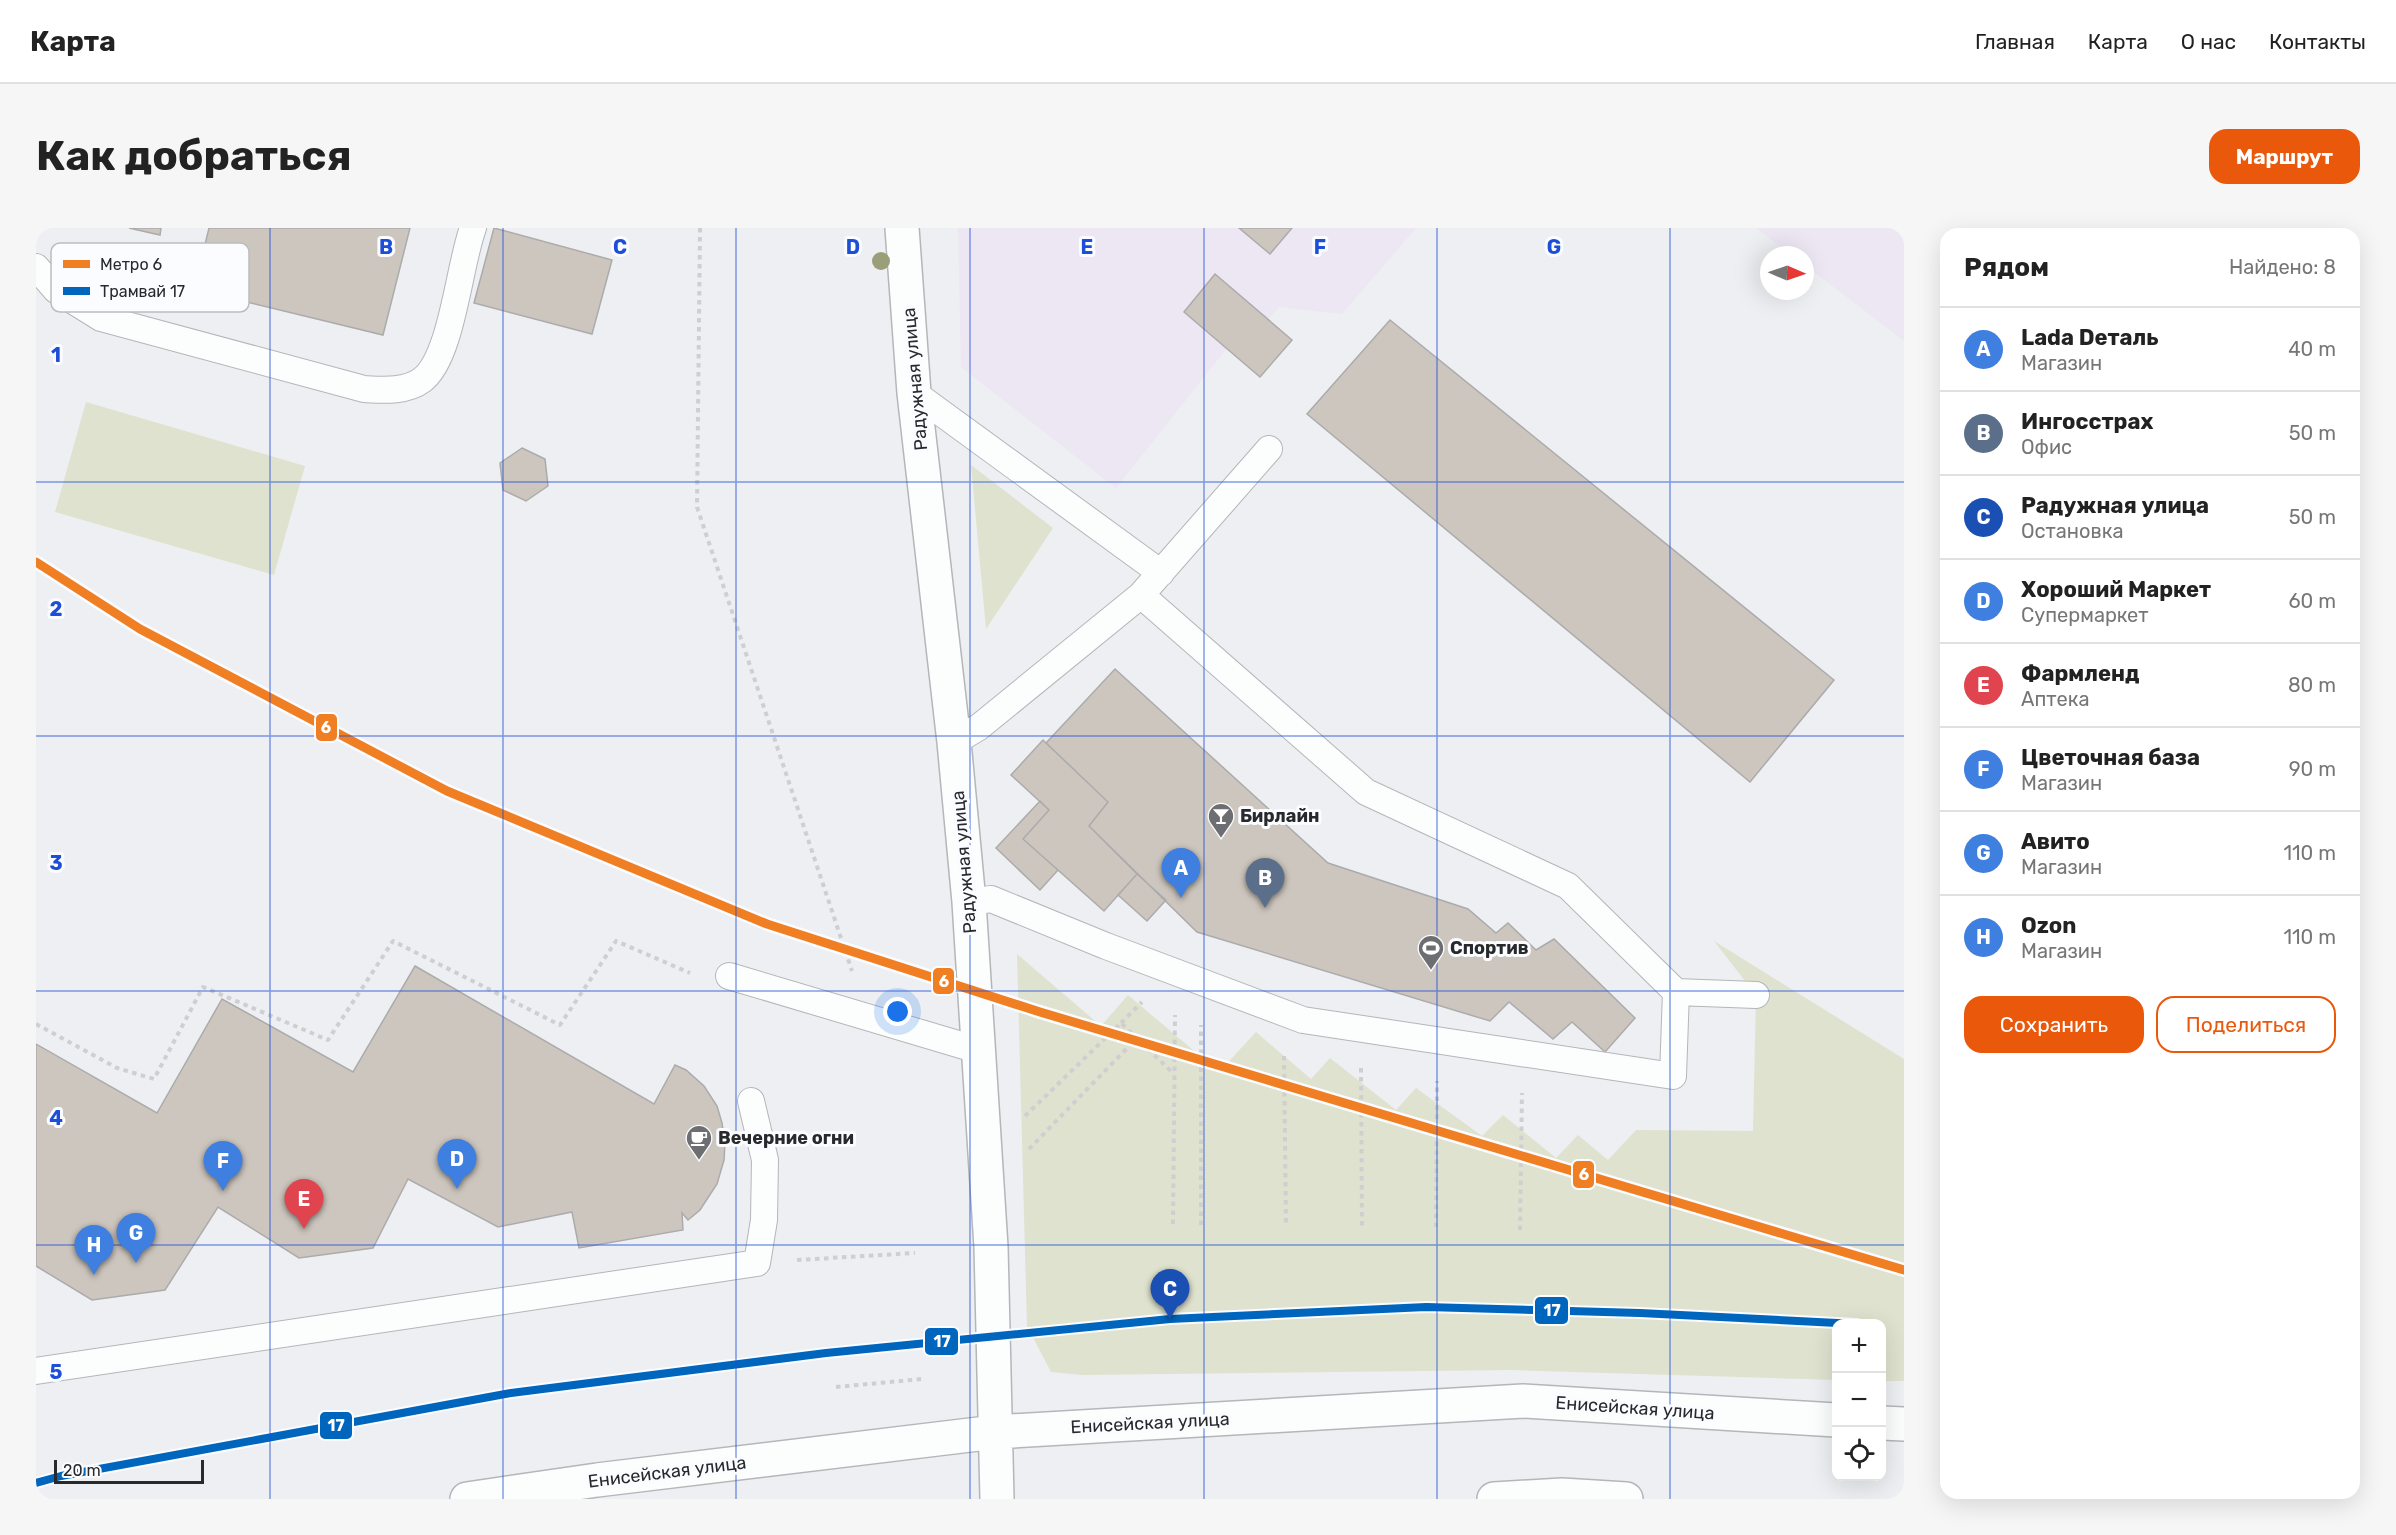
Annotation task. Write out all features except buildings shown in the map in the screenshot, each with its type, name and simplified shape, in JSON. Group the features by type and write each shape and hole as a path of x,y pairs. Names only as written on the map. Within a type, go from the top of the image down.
{"main road":[{"name":"Радужная улица","path":"902,228 914,393 954,742 969,902 991,1247 997,1499"},
{"name":"Енисейская улица","path":"467,1499 608,1479 995,1432 1524,1401 1832,1420"},
{"path":"1886,1423 1904,1425"},
{"path":"1494,1499 1562,1495 1626,1499"}],"lane":[{"path":"91,312 101,318 364,389 397,390 423,380 443,353 473,228"},
{"path":"36,267 51,284"},
{"path":"914,393 1161,573"},
{"path":"954,742 979,727 1141,595 1269,449"},
{"path":"1141,595 1366,792 1568,886 1676,992 1756,995"},
{"path":"969,902 991,899 1106,946 1303,1020 1673,1076 1676,992"},
{"path":"729,976 978,1050"},
{"path":"36,1371 757,1263 764,1220 765,1160 751,1101"}],"path":[{"path":"700,228 698,507 868,1017"},
{"path":"36,1024 117,1068 154,1079 203,987 328,1040 393,941 560,1025 616,941 691,973"},
{"path":"1173,1224 1175,970"},
{"path":"1201,981 1201,1225"},
{"path":"1284,1013 1286,1226"},
{"path":"1018,1123 1121,1023 1174,1073"},
{"path":"1361,1029 1362,1227"},
{"path":"1029,1149 1138,1038"},
{"path":"1436,1227 1437,1040"},
{"path":"1520,1230 1523,1053"},
{"path":"757,1263 915,1253"},
{"path":"836,1387 922,1378"}],"shaded area":[{"path":"958,228 1416,228 1342,314 1279,307 1268,319 1292,340 1260,377 1227,348 1116,488 961,367"},
{"path":"1756,228 1904,228 1904,341 1814,272 1814,246 1780,246"}],"green space":[{"path":"86,402 305,466 274,575 55,512"},
{"path":"971,465 1053,528 986,629"},
{"path":"1714,941 1904,1059 1904,1381 1886,1381 1886,1319 1832,1319 1832,1380 1511,1370 1082,1375 1051,1372 1027,1326 1017,954 1101,1026 1128,995 1219,1072 1256,1032 1311,1079 1330,1058 1396,1110 1416,1088 1482,1136 1503,1115 1556,1158 1578,1135 1608,1160 1636,1130 1753,1131 1756,995"}],"metro line":[{"name":"6","path":"36,562 140,629 447,791 767,924 1040,1012 1904,1270"}],"tram line":[{"name":"17","path":"36,1483 61,1476 511,1393 826,1353 1170,1319 1426,1307 1640,1313 1832,1323"}],"place":[{"name":"Бирлайн","path":"1221,839"},
{"name":"Lada Dеталь","path":"1181,898"},
{"name":"Ингосстрах","path":"1265,908"},
{"name":"Спортив","path":"1431,971"},
{"name":"Вечерние огни","path":"699,1161"},
{"name":"Хороший Маркет","path":"457,1189"},
{"name":"Цветочная база","path":"223,1191"},
{"name":"Фармленд","path":"304,1229"},
{"name":"Авито","path":"136,1263"},
{"name":"Ozon","path":"94,1275"},
{"name":"Радужная улица","path":"1170,1319"}]}
